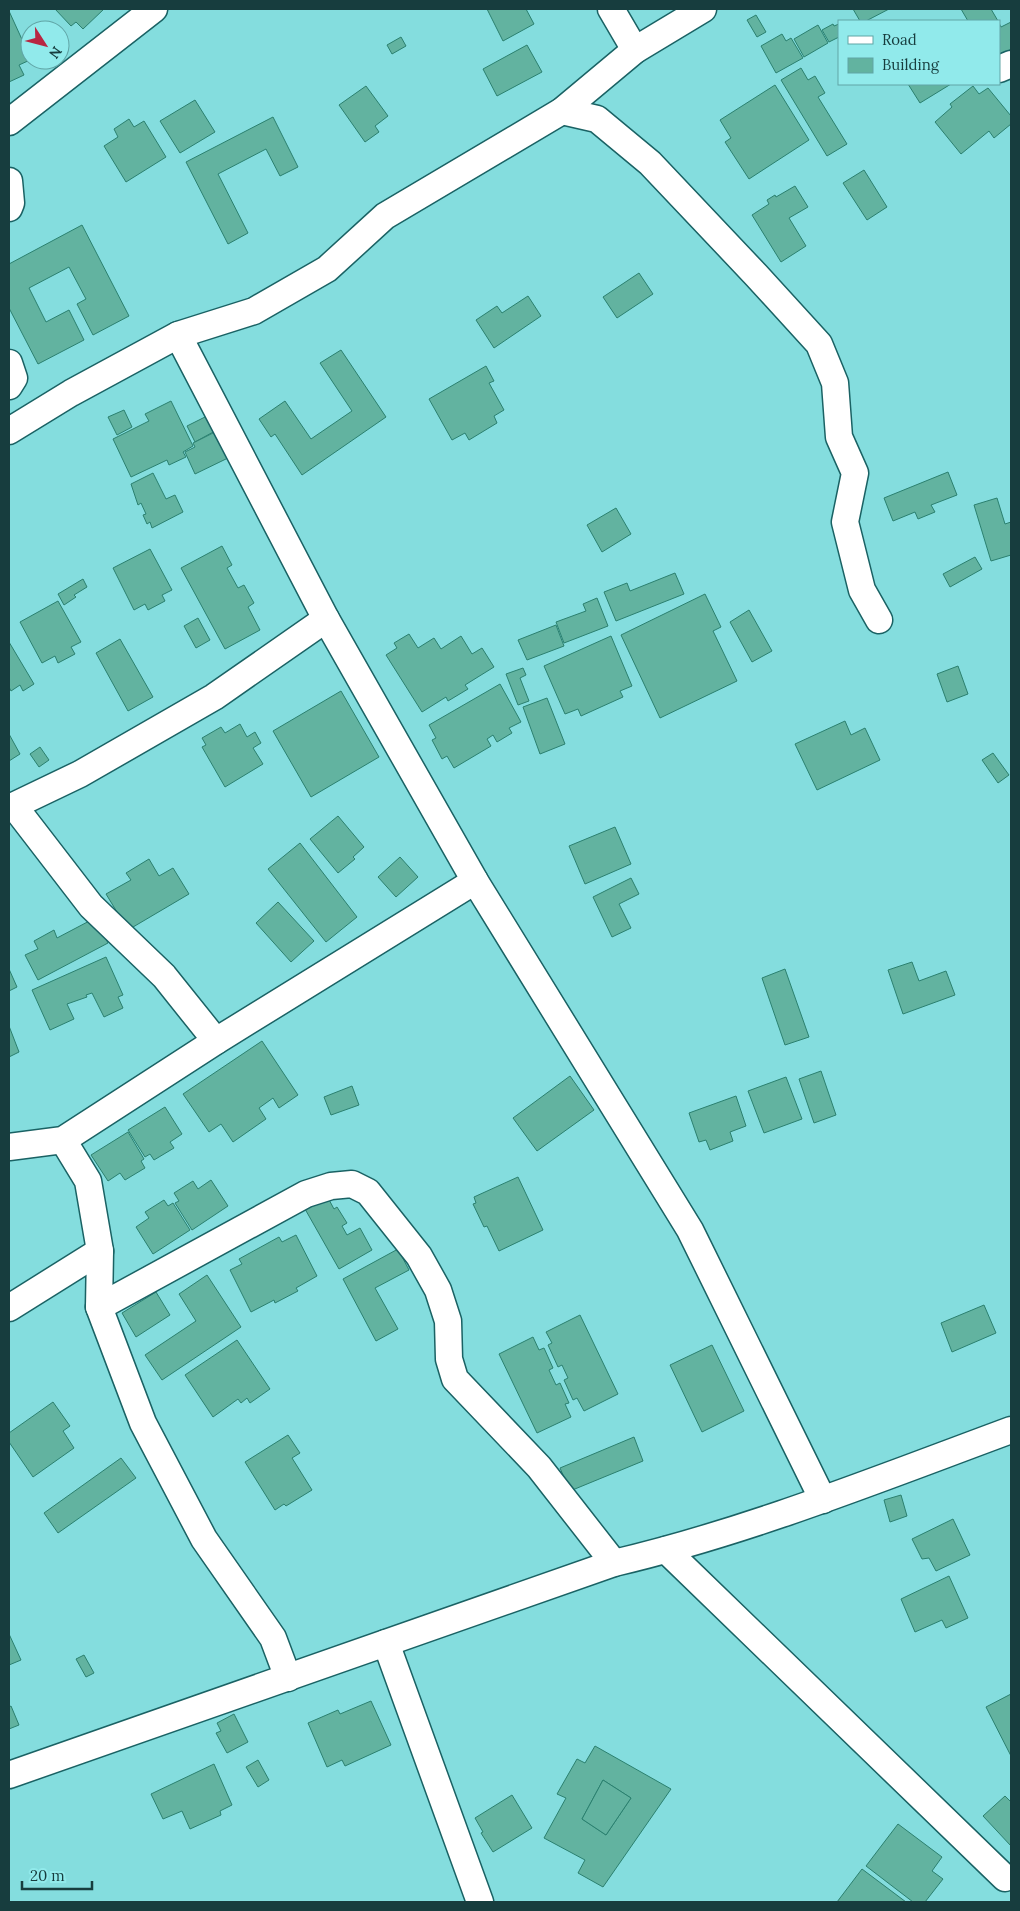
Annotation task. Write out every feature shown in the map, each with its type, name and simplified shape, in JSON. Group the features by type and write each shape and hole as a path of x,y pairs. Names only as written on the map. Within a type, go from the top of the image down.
{"street":[{"path":"9,122 154,9"},
{"path":"611,9 635,50"},
{"path":"9,431 71,393 178,335 254,311 327,269 385,216 562,112 635,50 703,9"},
{"path":"562,112 597,119 650,163 756,274 819,344 836,383 840,437 855,473 845,522 862,590 879,620"},
{"path":"9,181 11,203 9,208"},
{"path":"178,335 326,619 475,881 690,1230 823,1500"},
{"path":"9,363 14,378 9,386"},
{"path":"216,1041 164,976 91,906 11,807 80,774 214,697 326,619"},
{"path":"9,1147 62,1140 216,1041 475,881"},
{"path":"62,1140 88,1180 100,1251 99,1307 143,1423 204,1540 273,1638 288,1678"},
{"path":"99,1307 306,1194 331,1186 352,1184 368,1192 420,1256 438,1290 448,1321 449,1359 455,1379 539,1467 614,1563"},
{"path":"9,1308 100,1251"},
{"path":"9,1775 614,1563 666,1550 823,1500 1011,1430"},
{"path":"666,1550 1005,1878"},
{"path":"386,1643 480,1902"}],"building":[{"path":"55,9 104,9 83,29 76,22 71,26 70,20 65,20"},
{"path":"487,9 526,9 534,24 503,41"},
{"path":"853,9 889,9 868,20 859,20"},
{"path":"961,9 991,9 997,20 967,20"},
{"path":"9,11 20,35 19,65 24,75 9,82"},
{"path":"756,15 766,32 757,37 747,20"},
{"path":"1011,22 1011,49 1000,55 1000,25 1001,27"},
{"path":"833,24 834,26 838,24 838,38 829,42 822,30"},
{"path":"818,25 828,43 804,57 794,39"},
{"path":"782,34 786,41 791,38 803,58 776,73 761,46"},
{"path":"401,37 406,46 392,54 387,45"},
{"path":"527,45 542,72 497,96 483,69"},
{"path":"801,68 808,80 815,76 825,93 818,97 847,144 827,156 781,80"},
{"path":"775,85 809,140 749,179 725,142 731,138 720,120"},
{"path":"909,85 949,85 920,103"},
{"path":"366,86 388,116 375,126 379,132 365,142 339,105"},
{"path":"973,86 979,94 988,88 1011,116 1011,124 994,138 989,131 961,154 935,122 952,107 950,104"},
{"path":"195,100 215,132 180,153 160,121"},
{"path":"273,117 298,167 280,176 266,149 218,174 248,233 228,244 186,162"},
{"path":"129,119 134,127 144,121 166,157 126,182 104,146 118,137 114,129"},
{"path":"864,170 887,207 867,220 843,183"},
{"path":"795,186 808,207 789,218 806,246 781,262 752,215 769,204 767,200"},
{"path":"82,225 129,316 93,335 77,304 86,299 69,267 29,288 46,322 69,310 84,340 38,364 9,308 9,264"},
{"path":"639,273 653,294 617,318 603,297"},
{"path":"528,296 541,316 494,348 476,320 497,306 502,313"},
{"path":"341,350 386,417 302,475 275,434 271,437 259,419 285,401 311,439 352,411 320,363"},
{"path":"486,366 494,381 489,383 504,410 494,416 497,423 469,440 465,433 452,440 429,399"},
{"path":"171,401 193,446 183,452 186,457 169,465 167,460 131,477 113,439 149,421 145,414"},
{"path":"124,410 132,427 117,435 108,417"},
{"path":"207,416 215,431 195,442 187,426"},
{"path":"215,432 228,458 195,474 185,452 195,447 193,443"},
{"path":"948,472 957,495 931,505 935,512 918,519 915,512 893,521 884,498"},
{"path":"153,473 166,499 175,495 183,512 152,528 150,522 147,524 143,515 146,514 141,503 138,505 131,484"},
{"path":"997,498 1005,524 1011,522 1011,555 991,561 974,505"},
{"path":"616,508 631,534 602,552 587,525"},
{"path":"222,546 232,565 227,568 238,588 244,585 254,603 248,607 260,630 225,649 181,568"},
{"path":"150,549 172,590 162,595 165,601 148,610 145,604 134,610 113,568"},
{"path":"975,557 982,569 950,587 943,574"},
{"path":"675,573 684,594 616,621 604,592 627,583 630,591"},
{"path":"83,579 87,587 74,595 76,597 64,605 58,594"},
{"path":"705,594 721,627 713,631 737,681 660,718 621,635"},
{"path":"597,598 608,626 564,643 556,622 586,611 583,604"},
{"path":"58,601 81,642 71,647 75,654 58,663 55,656 42,663 20,622"},
{"path":"749,610 772,651 752,662 730,622"},
{"path":"198,618 210,640 196,648 184,626"},
{"path":"556,625 564,646 527,660 518,640"},
{"path":"409,634 418,648 434,638 441,649 461,636 472,654 482,648 494,667 465,685 468,689 448,701 446,697 422,712 386,655 397,648 394,643"},
{"path":"611,636 632,686 620,691 623,697 581,716 578,709 565,714 544,666"},
{"path":"120,639 153,697 128,711 96,653"},
{"path":"9,642 34,684 23,691 20,685 11,691 9,687"},
{"path":"958,666 968,694 947,702 937,674"},
{"path":"523,668 526,675 520,678 529,701 518,705 506,674"},
{"path":"500,684 521,722 509,728 512,733 497,742 493,735 487,739 491,746 454,768 447,756 442,759 432,740 436,738 429,725"},
{"path":"341,691 379,757 311,797 273,731"},
{"path":"547,698 565,744 540,754 523,707"},
{"path":"845,721 851,735 865,728 880,760 817,790 795,744"},
{"path":"240,724 247,737 255,732 261,743 253,748 263,764 225,787 202,747 206,745 202,738 221,727 225,733"},
{"path":"9,734 20,754 9,761"},
{"path":"40,747 49,760 39,767 30,754"},
{"path":"993,753 1009,775 998,783 982,760"},
{"path":"338,816 364,847 353,857 355,859 338,873 310,839"},
{"path":"615,827 631,864 585,884 569,846"},
{"path":"300,843 357,917 326,942 268,869"},
{"path":"400,857 418,877 396,897 378,877"},
{"path":"149,859 159,876 173,868 189,894 128,930 106,894 131,880 126,873"},
{"path":"631,878 639,894 619,904 631,928 612,937 593,897"},
{"path":"278,902 314,941 291,962 256,923"},
{"path":"95,918 108,943 38,980 25,955 38,949 34,941 54,930 57,938"},
{"path":"106,957 123,995 118,997 123,1008 104,1017 92,993 86,995 87,997 67,1004 74,1019 50,1030 32,990"},
{"path":"912,962 919,981 946,971 955,995 903,1014 888,970"},
{"path":"9,969 17,987 9,991"},
{"path":"785,969 809,1037 785,1045 762,978"},
{"path":"9,1026 19,1052 9,1057"},
{"path":"262,1041 298,1095 279,1108 273,1098 259,1108 266,1119 233,1142 221,1124 209,1132 183,1094"},
{"path":"821,1071 836,1115 814,1123 799,1079"},
{"path":"570,1076 594,1110 537,1151 513,1118"},
{"path":"786,1077 802,1119 764,1133 748,1091"},
{"path":"352,1086 359,1105 331,1115 324,1097"},
{"path":"736,1096 746,1126 730,1132 733,1141 710,1150 706,1140 699,1142 689,1113"},
{"path":"165,1107 182,1134 170,1142 174,1148 154,1160 150,1154 145,1157 128,1130"},
{"path":"128,1132 144,1159 141,1161 145,1168 125,1180 120,1173 108,1181 91,1155"},
{"path":"518,1177 543,1230 499,1251 487,1226 484,1227 473,1204 476,1203 474,1197"},
{"path":"211,1180 228,1206 192,1230 175,1203 179,1201 174,1193 193,1181 198,1189"},
{"path":"327,1196 334,1209 337,1207 347,1223 342,1226 347,1235 360,1228 372,1250 339,1269 305,1209"},
{"path":"164,1200 168,1206 173,1203 190,1230 153,1254 136,1227 149,1218 145,1212"},
{"path":"296,1235 317,1276 296,1288 298,1291 275,1303 274,1300 251,1312 230,1270 242,1264 239,1259 279,1237 282,1242"},
{"path":"398,1249 409,1270 375,1288 398,1329 376,1341 343,1279"},
{"path":"207,1275 241,1327 162,1380 145,1355 196,1321 179,1294"},
{"path":"156,1292 170,1315 136,1337 122,1313"},
{"path":"984,1305 996,1333 952,1352 941,1323"},
{"path":"580,1315 618,1394 584,1411 577,1398 573,1400 564,1380 568,1378 562,1365 558,1367 548,1345 552,1343 546,1332"},
{"path":"533,1337 539,1350 544,1348 553,1368 549,1370 556,1385 560,1383 569,1403 565,1404 571,1417 537,1433 499,1354"},
{"path":"237,1340 270,1389 250,1403 247,1398 241,1403 238,1399 213,1417 185,1375"},
{"path":"712,1345 744,1411 702,1432 670,1365"},
{"path":"53,1402 70,1426 63,1431 74,1448 33,1477 9,1442 9,1433"},
{"path":"288,1435 300,1453 292,1458 312,1490 286,1506 284,1504 275,1510 245,1462"},
{"path":"634,1437 643,1461 570,1491 560,1468"},
{"path":"121,1458 136,1478 58,1533 44,1513"},
{"path":"901,1495 907,1516 890,1522 884,1500"},
{"path":"953,1519 970,1555 936,1571 929,1558 922,1559 912,1539"},
{"path":"949,1576 968,1618 946,1628 942,1620 915,1632 901,1599"},
{"path":"9,1634 21,1660 9,1665"},
{"path":"84,1655 94,1673 86,1677 76,1659"},
{"path":"1011,1694 1011,1756 986,1707"},
{"path":"371,1701 391,1745 345,1766 342,1760 327,1767 308,1723 338,1710 340,1714"},
{"path":"11,1706 19,1725 9,1729 9,1707"},
{"path":"234,1714 248,1742 227,1753 216,1733 221,1731 217,1723"},
{"path":"595,1746 671,1789 603,1887 578,1873 585,1860 544,1838 566,1798 557,1794 577,1759 585,1763","holes":["603,1780 631,1798 606,1835 582,1819"]},
{"path":"258,1760 269,1780 258,1787 246,1767"},
{"path":"214,1764 232,1805 220,1811 221,1815 190,1829 182,1811 163,1819 151,1794"},
{"path":"603,1780 631,1798 606,1835 582,1819"},
{"path":"512,1795 532,1828 493,1852 481,1833 483,1832 475,1818"},
{"path":"1005,1796 1011,1802 1011,1846 983,1816"},
{"path":"898,1824 942,1857 932,1871 943,1879 925,1902 913,1902 866,1866"},
{"path":"862,1869 906,1902 837,1902"}]}
